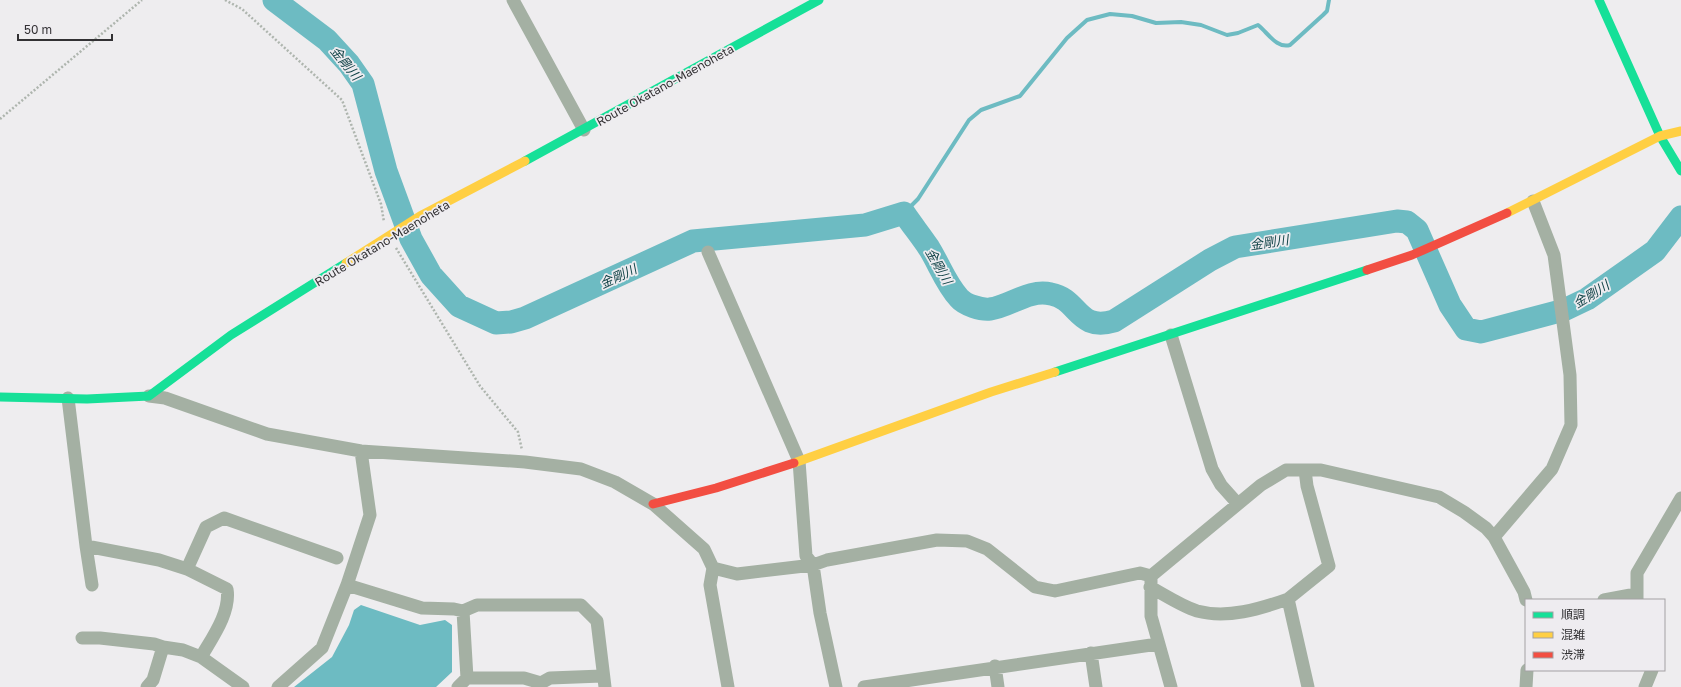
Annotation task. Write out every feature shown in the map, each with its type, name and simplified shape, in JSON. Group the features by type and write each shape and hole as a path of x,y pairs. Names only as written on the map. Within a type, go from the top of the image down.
{"street":[{"path":"513,0 517,10 584,130"},
{"name":"Route Okatano-Maenoheta","path":"149,396 231,335 420,216 584,130 819,0"},
{"path":"1599,0 1660,136 1681,171"},
{"path":"653,504 716,488 799,461 984,395 1412,255 1418,251 1533,201 1660,136 1681,131"},
{"path":"1494,537 1552,470 1571,425 1570,375 1554,255 1533,201"},
{"path":"708,252 799,461 806,556 813,565 820,613 836,687"},
{"path":"1171,335 1212,469 1221,485 1238,504"},
{"path":"0,397 68,398 88,400 149,396 164,398 267,434 361,451 525,462 581,469 616,482 653,504 704,549 713,568 710,585 728,687"},
{"path":"68,398 92,585"},
{"path":"278,687 322,648 347,585 370,515 361,451"},
{"path":"1170,687 1151,616 1151,581 1261,485 1286,470 1321,470 1439,497 1464,512 1486,528 1494,537 1524,592 1526,599"},
{"path":"713,568 737,574 813,565 827,560 937,540 968,541 987,549 1035,587 1054,591 1140,573 1196,610 1218,614 1266,607 1288,599 1329,566 1307,486 1305,470"},
{"path":"1615,599 1637,597 1637,573 1681,498"},
{"path":"187,569 206,527 224,518 337,558"},
{"path":"86,546 159,560 187,569 227,589 229,598 220,623 201,657"},
{"path":"347,585 422,608 454,609 463,611 477,605 581,605 597,621 604,682 550,678 540,685 524,678 462,682 463,611"},
{"path":"1288,599 1308,687"},
{"path":"82,638 154,644 183,650 201,657 244,687"},
{"path":"864,687 899,684 995,666 1158,644"},
{"path":"147,687 153,680 163,647"},
{"path":"1091,653 1096,687"},
{"path":"995,666 998,687"},
{"path":"1526,687 1527,671"},
{"path":"1645,687 1652,671"}],"path":[{"path":"0,119 142,0"},
{"path":"225,0 242,9 342,100 381,204 385,228 388,236 480,386 518,432 525,462"}],"water":[{"path":"361,605 420,625 445,620 452,625 452,672 436,687 294,687 332,657 349,625 354,610"}],"waterway":[{"name":"金剛川","path":"274,0 327,40 349,64 363,84 386,171 411,239 431,275 459,306 496,323 511,322 525,318 693,241 865,225 904,213 929,248 950,287 965,303 978,308 990,309 1035,294 1051,294 1060,297 1067,302 1085,319 1092,322 1102,323 1114,321 1210,260 1235,247 1397,221 1407,222 1417,230 1450,305 1466,329 1481,332 1564,310 1587,299 1655,251 1681,217"},
{"path":"904,213 918,199 969,120 981,110 1020,96 1067,38 1087,20 1110,14 1132,16 1156,23 1181,22 1201,25 1227,35 1238,33 1258,25 1273,40 1285,46 1290,45 1327,11 1329,0"}],"traffic: fast":[{"path":"525,161 819,0"},
{"path":"1599,0 1660,136 1681,171"},
{"path":"0,397 87,399 149,396 231,335 346,263"},
{"path":"1055,372 1367,270"}],"traffic: slow":[{"path":"1507,213 1660,136 1681,131"},
{"path":"346,263 420,216 525,161"},
{"path":"794,463 991,392 1055,372"}],"traffic: jam":[{"path":"1367,270 1412,255 1507,213"},
{"path":"653,504 716,488 794,463"}]}
